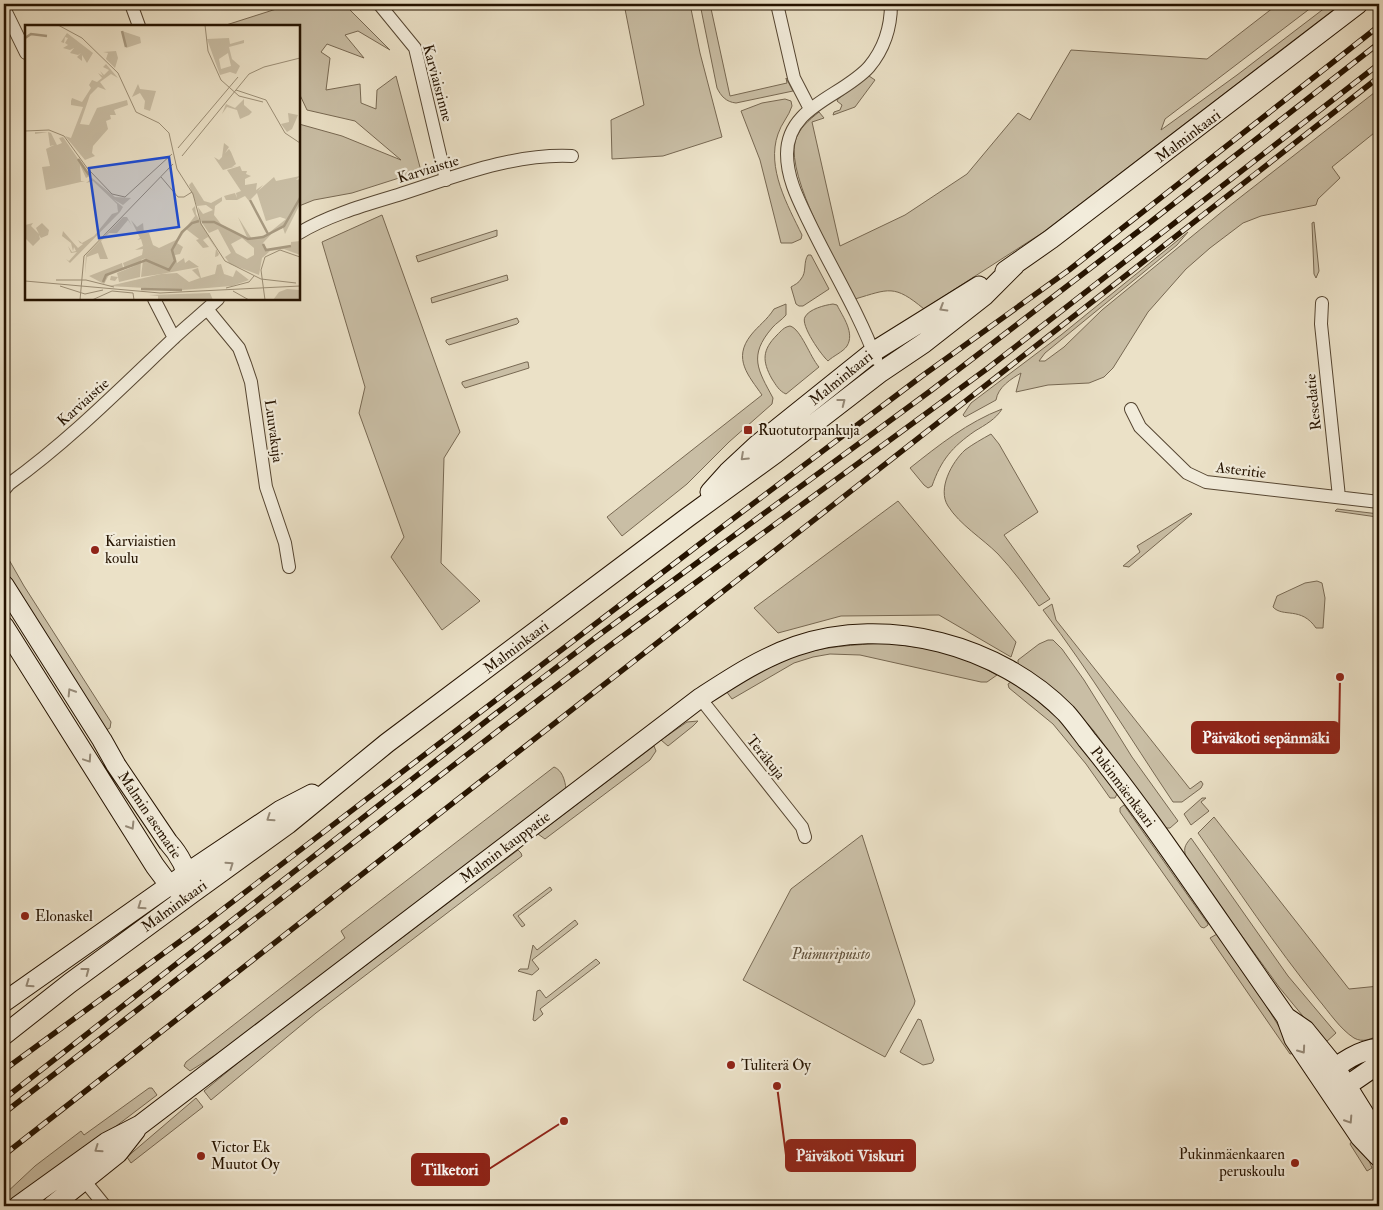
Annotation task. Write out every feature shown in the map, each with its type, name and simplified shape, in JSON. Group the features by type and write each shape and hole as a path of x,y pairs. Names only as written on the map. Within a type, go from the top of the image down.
{"main road":[{"name":"Malminkaari","path":"688,517 728,472 757,445 873,352 1015,265 1239,97 1358,4"},
{"name":"Malminkaari","path":"4,1035 70,983 288,824 344,778 688,517 776,453 880,372 924,343 984,296 1015,265"},
{"name":"Malmin asematie","path":"4,585 116,765 175,850 187,873 190,894"},
{"name":"Malmin asematie","path":"4,626 155,866 170,886"},
{"name":"Malmin kauppatie","path":"18,1206 107,1142 140,1125 700,698 735,675 774,655 797,646 818,641 852,636 900,636"},
{"name":"Pukinmäenkaari","path":"900,636 930,640 957,647 995,662 1042,692 1067,714 1107,764 1168,847 1286,1016 1294,1039 1329,1073 1360,1137 1379,1157"},
{"name":"Malminkaari","path":"4,1002 187,873 281,810 344,778"},
{"path":"170,886 190,894"},
{"path":"1379,1048 1368,1049 1329,1073 1348,1085 1377,1065 1379,1061"},
{"name":"Pukinmäenkaari","path":"1348,1085 1373,1128 1379,1157"},
{"name":"Malmin kauppatie","path":"52,1206 85,1181 118,1152 140,1125"}],"street":[{"path":"131,4 139,25"},
{"name":"Karviaisrinne","path":"379,4 415,48 446,180"},
{"path":"777,4 794,78 810,109"},
{"path":"880,372 859,320 819,244 792,185 787,153 791,133 796,124 810,109 868,68 878,55 889,27 891,4"},
{"path":"5,10 25,51"},
{"name":"Karviaistie","path":"300,233 351,210 492,166 548,154 572,156"},
{"path":"155,300 174,338"},
{"name":"Karviaistie","path":"5,486 48,454 87,421 217,300"},
{"name":"Resedatie","path":"1322,303 1321,324 1339,497"},
{"name":"Luuvakuja","path":"207,309 239,348 245,364 250,382 266,487 285,543 289,567"},
{"name":"Asteritie","path":"1131,409 1140,427 1187,473 1206,482 1379,502"},
{"name":"Teräkuja","path":"700,698 802,827 805,837"},
{"path":"73,1166 105,1206"}],"green space":[{"path":"292,4 344,4 390,50 358,31 345,35 364,58 327,44 321,52 330,58 326,90 360,84 361,103 376,109 377,90 396,76 421,171 352,193 314,200 300,206 300,124 342,136 401,160 355,121 307,110 300,95 300,25 226,25"},
{"path":"624,4 690,4 700,53 722,137 663,156 612,159 611,120 644,105"},
{"path":"700,4 710,4 730,96 787,83 786,78 793,91 736,103 724,98 717,88"},
{"path":"1278,4 1316,4 1165,119 1161,130 1330,4 1341,4 1042,233 924,309 898,292 884,291 855,299 815,221 798,177 795,142 801,129 819,112 824,118 812,122 840,246 905,215 967,174 1018,113 1030,120 1071,50 1207,59"},
{"path":"869,76 875,80 855,107 833,115 834,112 840,110 842,105 837,101 838,99"},
{"path":"1379,89 1379,129 1332,167 1340,178 1318,199 1316,205 1261,216 1243,223 1210,248 1186,269 1148,312 1113,368 1104,377 1089,383 1048,385 1016,392 1021,373 1002,387 996,400 965,417 963,415 971,403 1061,335 1188,232 1177,245 1045,353 1039,361 1045,361 1064,347 1102,310 1224,210"},
{"path":"785,99 791,101 792,106 778,134 775,160 780,186 802,235 801,239 792,243 781,243 760,160 741,111 762,103"},
{"path":"382,215 460,432 444,458 441,563 480,601 442,630 391,557 404,537 359,413 365,387 322,242"},
{"path":"1314,222 1319,271 1316,278 1314,274 1312,223"},
{"path":"497,230 497,236 418,262 416,256"},
{"path":"808,255 811,255 829,289 803,306 799,306 796,304 791,287 799,282 803,276"},
{"path":"507,275 508,280 432,303 431,298"},
{"path":"786,304 786,315 765,338 758,355 760,371 773,398 772,404 729,442 687,484 622,536 607,517 762,395 744,367 743,352 745,344 774,309"},
{"path":"837,305 850,336 847,346 828,361 812,340 804,321 810,312 822,306"},
{"path":"517,318 519,322 517,324 449,345 446,342 446,340"},
{"path":"790,326 798,332 819,367 786,394 780,390 772,379 766,367 765,356 772,340 783,329"},
{"path":"528,362 529,368 465,388 462,384 462,382"},
{"path":"1002,409 993,419 967,437 948,455 943,461 932,486 928,488 924,485 910,468 966,427"},
{"path":"991,434 999,444 1038,512 1004,535 1050,599 1039,606 1004,560 953,513 945,499 945,484 955,461 965,450"},
{"path":"898,501 1016,642 1011,657 939,615 841,616 778,633 754,608"},
{"path":"1337,509 1379,514 1379,533 1377,517 1335,511"},
{"path":"1191,513 1129,567 1123,566 1140,552 1137,546"},
{"path":"4,551 24,586 111,722 110,728 104,731 4,575"},
{"path":"1317,581 1322,583 1325,598 1323,628 1316,628 1304,617 1282,612 1273,607 1277,596 1305,583"},
{"path":"1052,604 1056,620 1190,789 1201,781 1203,784 1201,788 1182,802 1173,802 1093,681 1043,610"},
{"path":"1053,640 1062,649 1084,680 1132,757 1178,821 1170,828 1165,828 1094,731 1068,702 1039,678 1018,664 1018,660 1039,644"},
{"path":"886,643 930,649 971,661 997,675 987,682 981,682 860,655 830,654 794,663 732,699 726,691 774,664 803,653 839,647"},
{"path":"1011,682 1028,693 1059,719 1076,738 1117,794 1115,798 1110,798 1086,764 1053,724 1009,688 1008,684"},
{"path":"698,721 668,746 661,740 687,722"},
{"path":"654,746 656,751 650,760 545,839 538,834"},
{"path":"554,767 563,776 566,789 220,1052 190,1071 184,1066 186,1062 345,938 341,931"},
{"path":"1202,798 1206,798 1201,802 1209,811 1191,825 1184,814"},
{"path":"1124,805 1208,924 1204,928 1201,927 1120,812 1120,808"},
{"path":"1214,817 1349,989 1379,986 1379,1035 1364,1040 1354,1038 1335,1020 1302,979 1198,833"},
{"name":"Puimuripuisto","path":"862,835 915,1001 885,1057 743,980 791,889"},
{"path":"1191,838 1288,976 1336,1033 1325,1043 1279,987 1187,860 1185,848"},
{"path":"518,850 522,856 316,1013 211,1100 204,1091 250,1053"},
{"path":"550,887 552,890 518,916 525,925 522,927 513,915"},
{"path":"575,920 578,924 532,960 539,969 532,975 518,971 520,969 528,969 533,945 537,950"},
{"path":"1217,934 1256,989 1295,1053 1290,1054 1210,938"},
{"path":"596,959 600,963 540,1009 543,1014 535,1021 533,1020 537,991 540,990 546,998"},
{"path":"918,1019 921,1020 934,1060 932,1063 923,1065 900,1052"},
{"path":"149,1088 152,1088 157,1095 11,1206 4,1206 4,1195 35,1166 81,1131 84,1135"},
{"path":"196,1098 203,1107 131,1163 127,1157"},
{"path":"1355,1136 1364,1148 1372,1168 1367,1171 1350,1144"}],"railway":[{"path":"4,1070 201,926 922,376 1069,270 1379,26"},
{"path":"4,1099 494,715 599,635 933,389 1379,43"},
{"path":"4,1113 608,647 988,368 1379,64"},
{"path":"4,1155 1379,77"}],"place":[{"name":"Ruotutorpankuja","path":"748,430"},
{"name":"Karviaistien koulu","path":"95,550"},
{"name":"Päiväkoti sepänmäki","path":"1340,677"},
{"name":"Elonaskel","path":"25,916"},
{"name":"Tuliterä Oy","path":"731,1065"},
{"name":"Päiväkoti Viskuri","path":"777,1086"},
{"name":"Tilketori","path":"564,1121"},
{"name":"Victor Ek Muutot Oy","path":"201,1156"},
{"name":"Pukinmäenkaaren peruskoulu","path":"1295,1163"}]}
